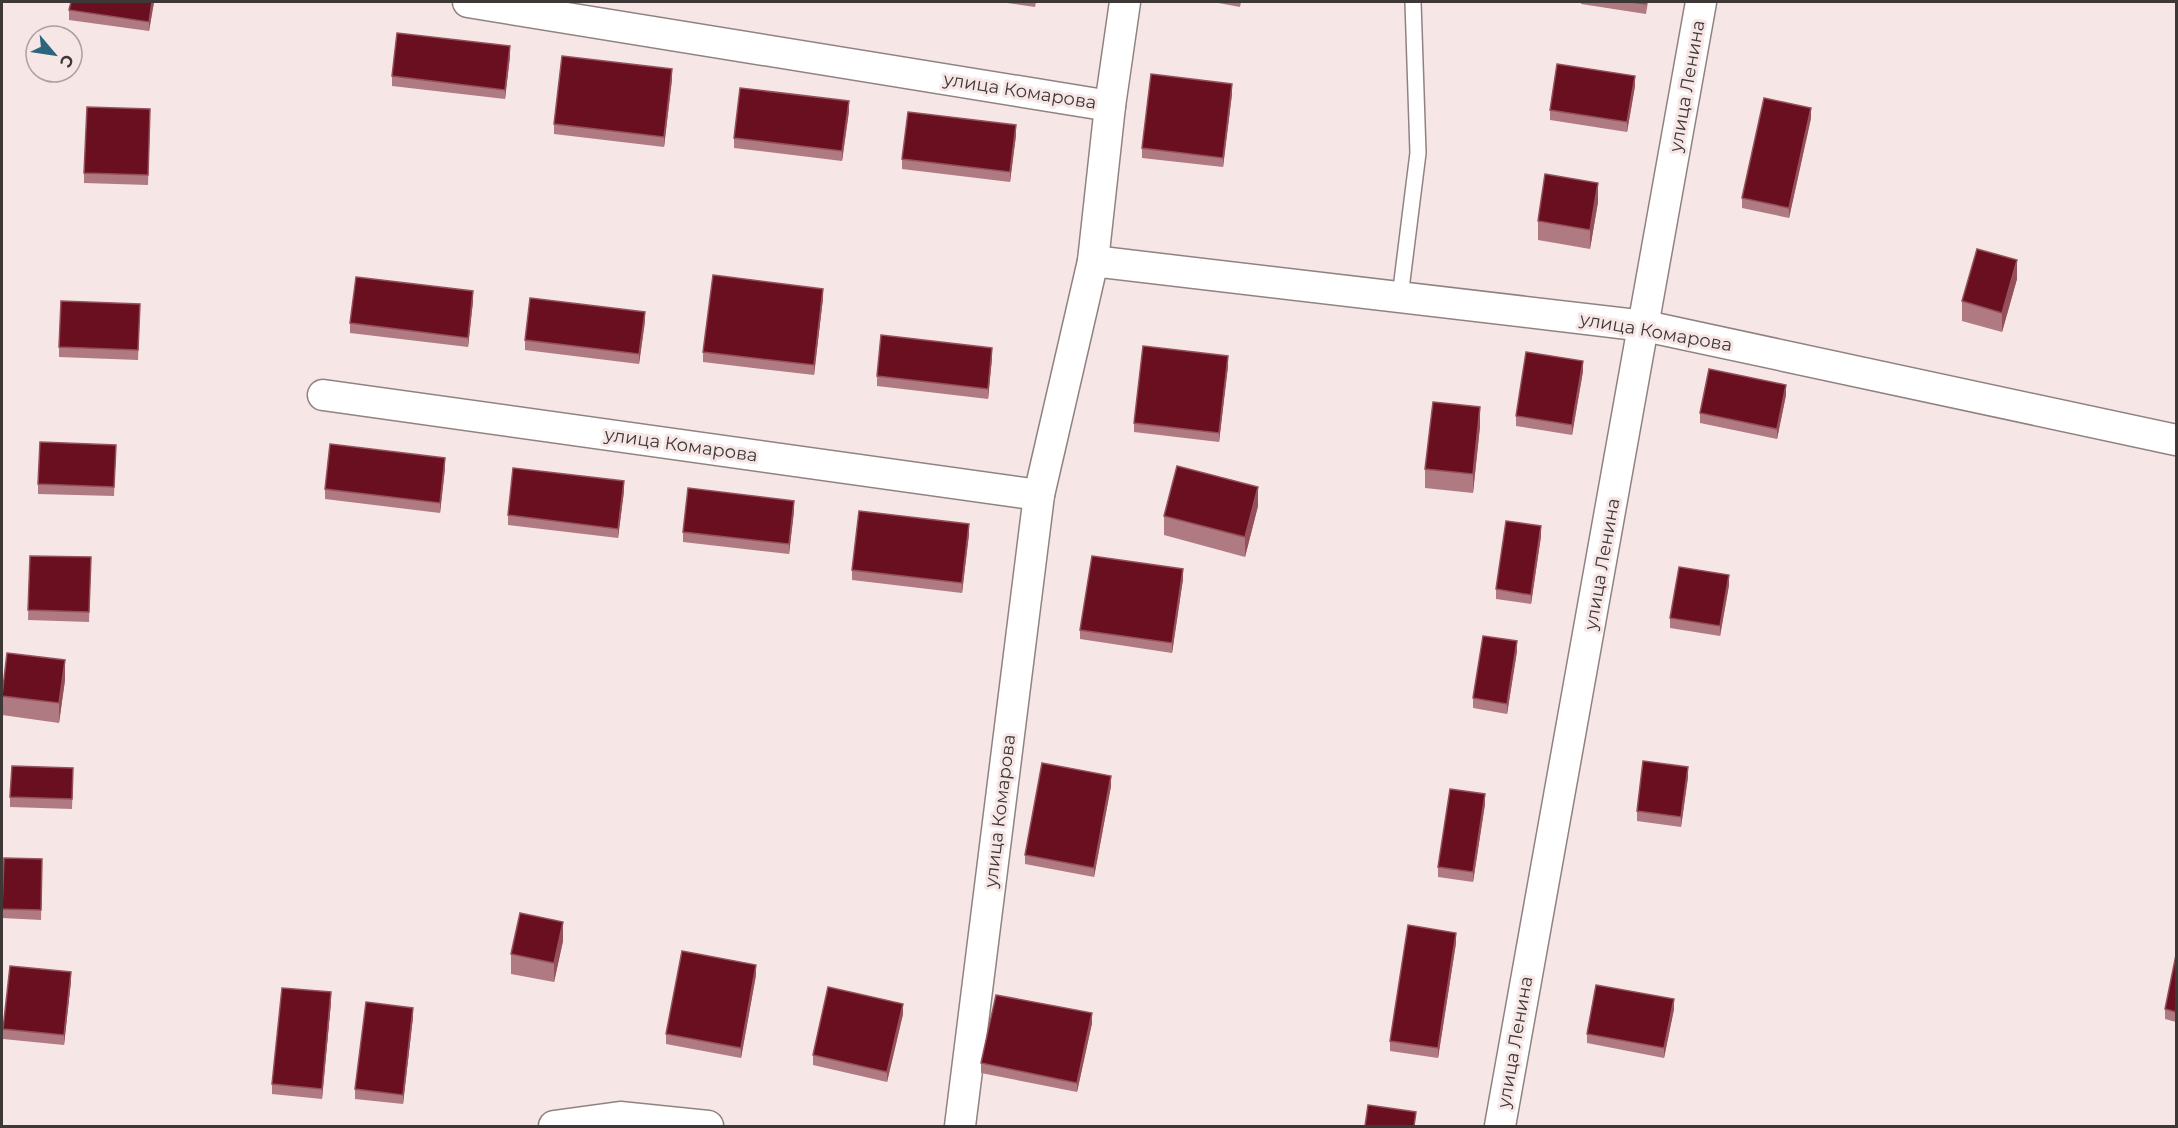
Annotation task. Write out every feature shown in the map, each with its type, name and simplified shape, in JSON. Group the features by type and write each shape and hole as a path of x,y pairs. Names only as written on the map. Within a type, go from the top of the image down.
{"street":[{"name":"улица Комарова","path":"468,2 1110,106"},
{"name":"улица Комарова","path":"960,1126 1039,495 1093,261 1110,106 1125,2"},
{"name":"улица Ленина","path":"1500,1126 1645,326 1701,2"},
{"name":"улица Комарова","path":"1093,261 1645,326 2176,440"},
{"name":"улица Комарова","path":"323,395 1039,495"},
{"path":"554,1126 620,1117 708,1126"}],"lane":[{"path":"1400,297 1418,153 1413,2"}],"building":[{"path":"71,2 152,2 149,22 69,10"},
{"path":"397,33 510,46 505,90 392,76"},
{"path":"562,56 672,69 664,137 554,124"},
{"path":"1557,64 1635,76 1627,122 1550,110"},
{"path":"1151,74 1232,84 1223,158 1142,148"},
{"path":"740,88 849,101 842,151 734,138"},
{"path":"1764,98 1811,108 1789,208 1742,198"},
{"path":"87,107 150,109 148,175 84,173"},
{"path":"908,112 1016,125 1010,172 902,159"},
{"path":"1545,174 1598,183 1590,230 1538,221"},
{"path":"1977,249 2017,260 2002,313 1962,301"},
{"path":"713,275 823,289 814,365 703,352"},
{"path":"356,277 473,291 468,338 350,323"},
{"path":"530,298 645,312 639,354 525,340"},
{"path":"61,301 140,304 138,350 59,347"},
{"path":"881,335 992,348 988,389 877,376"},
{"path":"1143,346 1228,356 1219,433 1134,423"},
{"path":"1526,352 1583,361 1572,425 1516,416"},
{"path":"1709,369 1786,385 1777,429 1700,413"},
{"path":"1433,402 1480,407 1473,474 1425,469"},
{"path":"40,442 116,445 114,487 38,484"},
{"path":"330,444 445,458 440,503 325,489"},
{"path":"1177,466 1258,487 1245,537 1164,516"},
{"path":"513,468 624,481 618,529 508,515"},
{"path":"688,488 794,501 789,544 683,532"},
{"path":"859,511 969,524 962,583 852,570"},
{"path":"1506,521 1541,526 1531,595 1496,589"},
{"path":"30,556 91,557 89,612 28,610"},
{"path":"1092,556 1183,569 1172,643 1080,630"},
{"path":"1679,567 1729,575 1720,626 1670,618"},
{"path":"1483,636 1517,641 1507,704 1473,698"},
{"path":"7,653 65,660 59,703 2,696"},
{"path":"1643,761 1688,767 1681,817 1637,811"},
{"path":"1042,763 1111,776 1094,868 1025,855"},
{"path":"12,766 73,768 72,799 10,797"},
{"path":"1450,789 1485,794 1473,872 1438,867"},
{"path":"4,858 42,859 41,910 2,909"},
{"path":"520,913 563,922 554,963 511,954"},
{"path":"1408,925 1456,933 1438,1048 1390,1041"},
{"path":"682,951 756,965 741,1048 666,1034"},
{"path":"2176,955 2176,1012 2165,1009"},
{"path":"10,966 71,972 64,1035 3,1029"},
{"path":"1596,985 1674,999 1664,1048 1587,1034"},
{"path":"828,987 903,1004 887,1072 813,1055"},
{"path":"282,988 331,992 322,1089 272,1084"},
{"path":"996,995 1092,1013 1077,1083 981,1063"},
{"path":"366,1002 413,1008 403,1095 355,1089"},
{"path":"1368,1105 1416,1112 1414,1126 1365,1126"}]}
